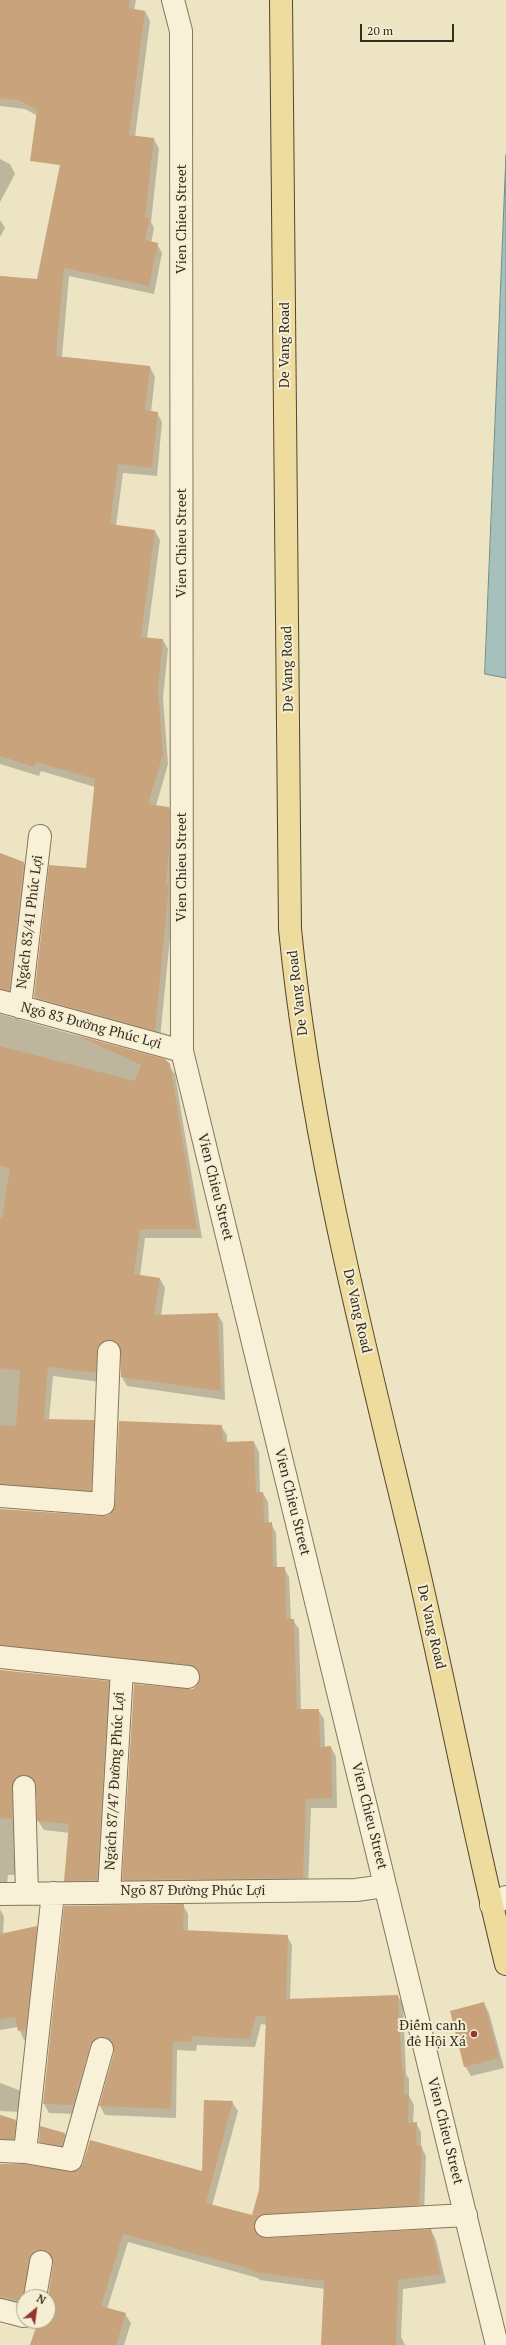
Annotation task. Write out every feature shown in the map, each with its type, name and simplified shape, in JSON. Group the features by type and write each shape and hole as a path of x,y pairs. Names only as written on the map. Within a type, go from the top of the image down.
{"main road":[{"name":"De Vang Road","path":"281,0 290,929 298,1004 308,1071 336,1224 499,1901 506,1964"}],"street":[{"name":"Vien Chieu Street","path":"173,0 181,31 182,1051 497,2345"},
{"name":"Ngách 83/41 Phúc Lợi","path":"10,1004 40,836"},
{"name":"Ngõ 83 Đường Phúc Lợi","path":"10,1004 182,1051"},
{"path":"0,1496 104,1504 109,1352"},
{"path":"0,1657 188,1677"},
{"name":"Ngách 87/47 Đường Phúc Lợi","path":"109,1892 122,1670"},
{"path":"24,1788 27,1893"},
{"name":"Ngõ 87 Đường Phúc Lợi","path":"0,1894 356,1890 386,1886"},
{"path":"25,2152 53,1893"},
{"path":"0,2151 25,2152 71,2160 102,2049"},
{"path":"266,2226 466,2215"},
{"path":"37,2289 41,2262"},
{"path":"0,2310 16,2314"}],"water":[{"path":"506,155 506,678 485,674"}],"building":[{"path":"0,0 130,0 129,8 145,11 129,135 154,138 145,217 150,218 145,240 158,243 149,286 64,268 56,356 150,366 145,410 158,412 152,468 118,464 110,524 155,530 141,637 163,639 158,688 163,754 148,804 169,807 169,852 166,884 169,886 155,1031 34,997 49,865 86,868 95,779 36,762 34,767 0,756 0,276 37,279 60,165 30,161 37,110 19,100 0,98"},
{"path":"0,853 24,862 9,991 0,989"},
{"path":"76,1035 165,1059 170,1064 197,1229 140,1229 134,1274 160,1278 154,1315 218,1313 221,1387 220,1391 121,1377 120,1347 116,1342 110,1340 103,1341 98,1346 96,1373 48,1367 44,1419 94,1420 91,1491 0,1484 0,1425 16,1426 20,1371 0,1368 0,1218 2,1218 10,1168 0,1166 0,1046 135,1081 141,1065"},
{"path":"119,1421 222,1425 223,1442 254,1441 256,1492 263,1492 264,1523 272,1522 273,1567 285,1567 286,1619 294,1619 297,1709 319,1709 320,1747 331,1746 332,1798 306,1799 303,1878 122,1880 134,1684 193,1689 198,1684 200,1678 199,1672 189,1665 0,1645 0,1509 102,1516 109,1515 115,1504"},
{"path":"0,1670 109,1681 97,1880 64,1881 69,1824 37,1821 36,1786 30,1776 23,1775 13,1781 12,1819 0,1818"},
{"path":"184,1904 183,1930 288,1935 286,1999 398,1995 402,2068 404,2069 404,2094 409,2095 408,2123 417,2122 416,2145 422,2146 419,2205 265,2214 259,2216 254,2226 256,2233 267,2238 431,2229 441,2274 398,2280 396,2345 321,2345 324,2281 253,2272 254,2270 123,2234 101,2306 126,2313 116,2345 30,2345 35,2329 56,2329 56,2289 49,2289 53,2264 49,2253 43,2250 36,2250 29,2260 25,2289 16,2289 16,2300 0,2297 0,2164 24,2164 75,2172 83,2164 90,2140 202,2171 204,2100 233,2101 206,2203 252,2215 259,2190 266,2017 256,2016 250,2039 192,2036 191,2042 173,2041 171,2109 99,2106 114,2052 111,2041 105,2037 94,2040 90,2045 73,2105 43,2104 64,1906"},
{"path":"37,1926 26,2029 18,2031 15,2017 0,2020 0,1934"},
{"name":"Điếm canh đê Hội Xá","path":"484,2002 499,2058 464,2067 450,2011"},
{"path":"0,2115 16,2120 14,2139 0,2139"},
{"path":"40,2126 65,2133 62,2146 39,2142"}],"place":[{"name":"Điếm canh đê Hội Xá","path":"474,2034"}]}
